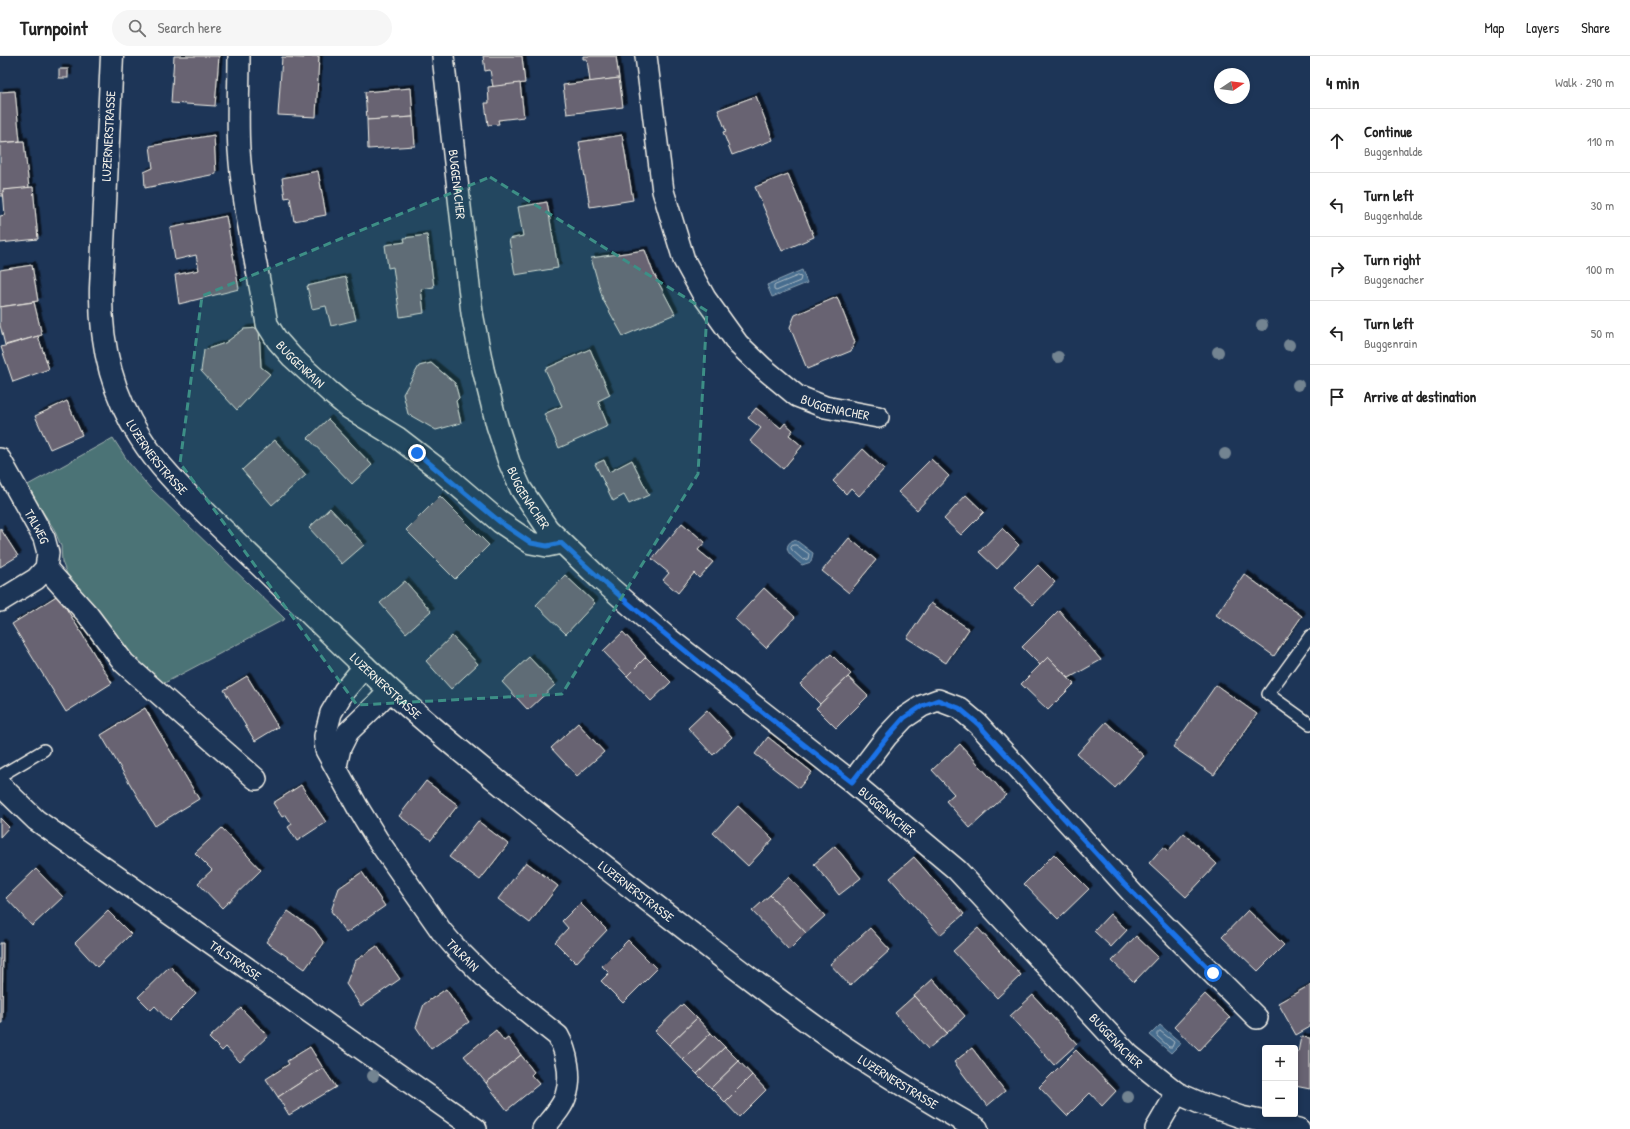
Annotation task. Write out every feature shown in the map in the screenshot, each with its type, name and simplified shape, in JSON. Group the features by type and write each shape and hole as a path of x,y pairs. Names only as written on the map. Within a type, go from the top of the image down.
{"main road":[{"name":"LUZERNERSTRASSE","path":"112,56 100,312 103,340 108,366 115,390 127,415 139,436 170,476 390,690 483,770 552,826 782,1003 846,1049 977,1129"}],"street":[{"name":"BUGGENRAIN","path":"240,56 238,122 239,150 244,191 267,324 277,340 292,357 349,408 398,438 437,468 500,522 531,543 547,546 561,543"},
{"name":"BUGGENACHER","path":"443,56 472,313 483,369 497,425 515,476 536,514 561,543 668,638 852,782 957,870 1129,1055 1154,1076 1177,1093 1200,1103 1241,1117 1299,1129"},
{"name":"BUGGENACHER","path":"646,56 663,191 684,260 705,298 738,344 762,368 797,396 825,407 878,417"},
{"name":"TALWEG","path":"0,459 44,538 48,553 46,568"},
{"path":"0,601 36,579 46,568 88,615 124,663 256,779"},
{"name":"TALRAIN","path":"365,666 344,691 331,713 325,736 326,750 377,839 442,932 489,981 558,1036 563,1045 567,1060 567,1090 563,1103 543,1129"},
{"path":"336,766 340,748 348,732 390,690"},
{"path":"852,782 904,718 922,706 938,700 959,708 978,724 1135,896 1257,1018"},
{"name":"TALSTRASSE","path":"0,785 36,820 476,1129"},
{"path":"1156,1129 1177,1093"}],"lane":[{"path":"1310,636 1268,694 1310,724"},
{"path":"0,776 44,750"}],"highlighted area":[{"path":"490,177 707,311 698,474 562,694 357,705 180,463 202,296"}],"green space":[{"path":"113,438 129,463 150,488 285,619 157,687 118,642 67,574 62,562 61,546 54,529 26,486"}],"water":[{"path":"802,270 807,283 772,297 767,285"},
{"path":"793,540 797,541 813,553 811,562 802,565 789,553 787,547"},
{"path":"1160,1025 1181,1043 1171,1053 1150,1035"}],"building":[{"path":"174,56 219,56 215,106 171,103"},
{"path":"304,56 319,56 316,117 278,115 282,57 304,58"},
{"path":"483,56 522,56 525,83 493,87 490,70 485,71"},
{"path":"583,56 616,56 619,78 590,82 587,59 583,59"},
{"path":"59,69 68,69 68,78 59,78"},
{"path":"619,78 623,107 567,114 563,85"},
{"path":"520,83 524,117 498,120 499,124 488,125 485,103 489,103 488,87"},
{"path":"411,88 413,117 367,120 365,92"},
{"path":"15,91 20,141 0,143 0,92"},
{"path":"756,96 773,140 732,155 723,132 726,131 718,110"},
{"path":"413,117 415,146 368,149 367,120"},
{"path":"214,135 216,174 145,188 144,172 153,168 150,146"},
{"path":"622,135 633,200 590,207 579,142"},
{"path":"24,141 29,188 3,190 3,196 0,196 0,143"},
{"path":"318,171 326,215 294,221 290,197 285,198 282,178"},
{"path":"788,174 814,237 782,251 755,187"},
{"path":"33,187 38,239 0,243 0,216 5,215 3,190"},
{"path":"547,202 558,268 515,275 509,239 523,236 518,207"},
{"path":"226,216 239,289 179,304 175,275 199,270 196,255 175,260 170,228"},
{"path":"427,235 434,287 421,289 424,313 400,317 393,267 388,268 385,245 405,242 404,238"},
{"path":"645,250 653,272 675,314 623,336 603,300 591,258"},
{"path":"32,265 38,301 0,307 0,270"},
{"path":"346,277 356,320 331,326 326,306 312,309 307,286"},
{"path":"837,297 855,342 851,351 807,369 790,327 795,315"},
{"path":"34,302 42,335 5,345 0,325 0,307"},
{"path":"259,328 261,367 270,374 237,410 201,371 204,350 225,343 244,329"},
{"path":"38,336 49,369 13,382 1,347"},
{"path":"590,349 610,395 598,401 608,426 559,448 544,414 562,406 545,369"},
{"path":"431,363 455,383 459,398 456,401 461,423 436,430 408,414 403,394 419,366"},
{"path":"67,401 82,435 50,449 35,416"},
{"path":"756,408 781,428 785,423 793,430 789,435 802,446 783,469 750,441 761,428 748,418"},
{"path":"328,419 372,465 352,484 308,438"},
{"path":"275,440 306,475 272,505 242,470"},
{"path":"863,449 884,469 859,496 851,488 846,494 833,481"},
{"path":"931,459 949,476 917,510 898,492"},
{"path":"604,460 609,472 632,460 649,495 629,504 624,495 613,501 595,464"},
{"path":"966,495 984,512 961,535 944,519"},
{"path":"440,496 489,545 455,579 406,530"},
{"path":"330,508 364,545 342,564 309,528"},
{"path":"682,523 705,542 698,550 713,562 699,578 694,573 678,593 663,580 669,573 652,559"},
{"path":"0,528 18,556 0,567"},
{"path":"1002,528 1019,545 997,569 979,552"},
{"path":"849,538 876,560 849,593 822,571"},
{"path":"1038,565 1055,582 1033,605 1015,588"},
{"path":"1244,574 1302,616 1274,656 1216,615"},
{"path":"565,575 595,603 566,634 536,605"},
{"path":"405,581 431,611 406,633 380,603"},
{"path":"764,588 795,617 766,648 735,619"},
{"path":"58,595 112,683 66,712 12,624"},
{"path":"931,603 969,629 946,663 907,638"},
{"path":"1059,610 1101,660 1069,678 1048,657 1040,665 1022,647"},
{"path":"623,632 646,657 627,676 603,651"},
{"path":"452,636 478,664 451,689 426,661"},
{"path":"831,654 851,674 820,704 800,684"},
{"path":"529,657 555,685 528,710 502,682"},
{"path":"646,657 671,682 651,701 627,676"},
{"path":"1048,657 1074,684 1048,710 1021,684"},
{"path":"247,676 278,727 255,741 224,690"},
{"path":"848,677 868,696 836,728 816,708"},
{"path":"1216,685 1257,714 1214,775 1173,747"},
{"path":"145,708 199,799 155,826 101,735"},
{"path":"707,710 732,737 713,755 688,728"},
{"path":"1106,722 1144,756 1115,788 1077,754"},
{"path":"578,723 604,752 577,776 551,748"},
{"path":"768,737 812,772 799,788 755,754"},
{"path":"960,744 1006,795 970,828 946,801 954,794 932,770"},
{"path":"426,781 458,805 431,840 399,816"},
{"path":"301,785 326,822 297,841 288,827 292,824 286,815 282,817 273,803"},
{"path":"738,806 773,839 748,866 713,833"},
{"path":"0,818 9,827 0,837"},
{"path":"478,821 508,844 480,880 449,857"},
{"path":"222,828 261,870 222,908 198,883 212,870 195,853"},
{"path":"1184,833 1217,864 1186,897 1149,863 1163,847 1168,851"},
{"path":"835,846 861,878 839,895 814,864"},
{"path":"1054,854 1089,889 1058,919 1024,884"},
{"path":"914,857 964,914 940,935 890,878"},
{"path":"526,862 558,886 530,923 498,899"},
{"path":"36,869 63,897 32,926 6,898"},
{"path":"362,872 385,906 346,933 331,911 339,888"},
{"path":"789,877 825,916 806,933 770,895"},
{"path":"770,895 806,933 789,950 752,911"},
{"path":"580,903 607,930 576,963 555,942 568,928 562,921"},
{"path":"1248,910 1284,945 1258,971 1222,937"},
{"path":"108,911 131,934 97,967 75,943"},
{"path":"288,911 314,929 324,943 305,969 266,942"},
{"path":"1110,914 1127,930 1111,947 1094,931"},
{"path":"870,928 890,950 850,986 830,964"},
{"path":"978,928 1021,975 997,998 953,951"},
{"path":"1136,936 1158,957 1134,982 1112,961"},
{"path":"628,940 657,969 623,1003 601,981 609,973 602,966"},
{"path":"0,943 3,943 2,1023 0,1023"},
{"path":"377,946 400,979 361,1006 346,984 355,961"},
{"path":"170,966 196,994 169,1021 155,1006 151,1010 138,997"},
{"path":"933,979 965,1016 947,1033 914,996"},
{"path":"1310,985 1310,1027 1296,1035 1278,1003"},
{"path":"446,989 469,1022 431,1049 416,1027 424,1004"},
{"path":"1205,994 1230,1018 1199,1051 1174,1027"},
{"path":"1033,995 1077,1044 1054,1065 1010,1016"},
{"path":"914,996 947,1033 928,1049 895,1013"},
{"path":"683,1004 697,1018 669,1045 655,1031"},
{"path":"241,1008 268,1036 240,1062 226,1047 222,1051 209,1038"},
{"path":"697,1018 711,1033 683,1060 669,1045"},
{"path":"496,1030 504,1041 508,1038 521,1055 486,1083 464,1056"},
{"path":"711,1033 725,1047 697,1074 683,1060"},
{"path":"1301,1037 1310,1038 1310,1089 1298,1087 1298,1052"},
{"path":"310,1047 323,1068 278,1097 266,1079 289,1064 287,1061"},
{"path":"725,1047 739,1061 711,1088 697,1074"},
{"path":"972,1048 1005,1091 987,1106 954,1062"},
{"path":"1076,1050 1116,1091 1102,1106 1090,1093 1067,1116 1039,1087"},
{"path":"521,1055 534,1072 531,1075 539,1084 507,1110 486,1083"},
{"path":"739,1061 752,1075 725,1102 711,1088"},
{"path":"323,1068 336,1087 289,1115 278,1097"},
{"path":"752,1075 766,1090 739,1117 725,1102"}],"route":[{"path":"417,453 437,468 500,522 531,543 547,546 561,543 668,638 852,782 904,718 922,706 938,700 959,708 978,724 1135,896 1213,973"}]}
